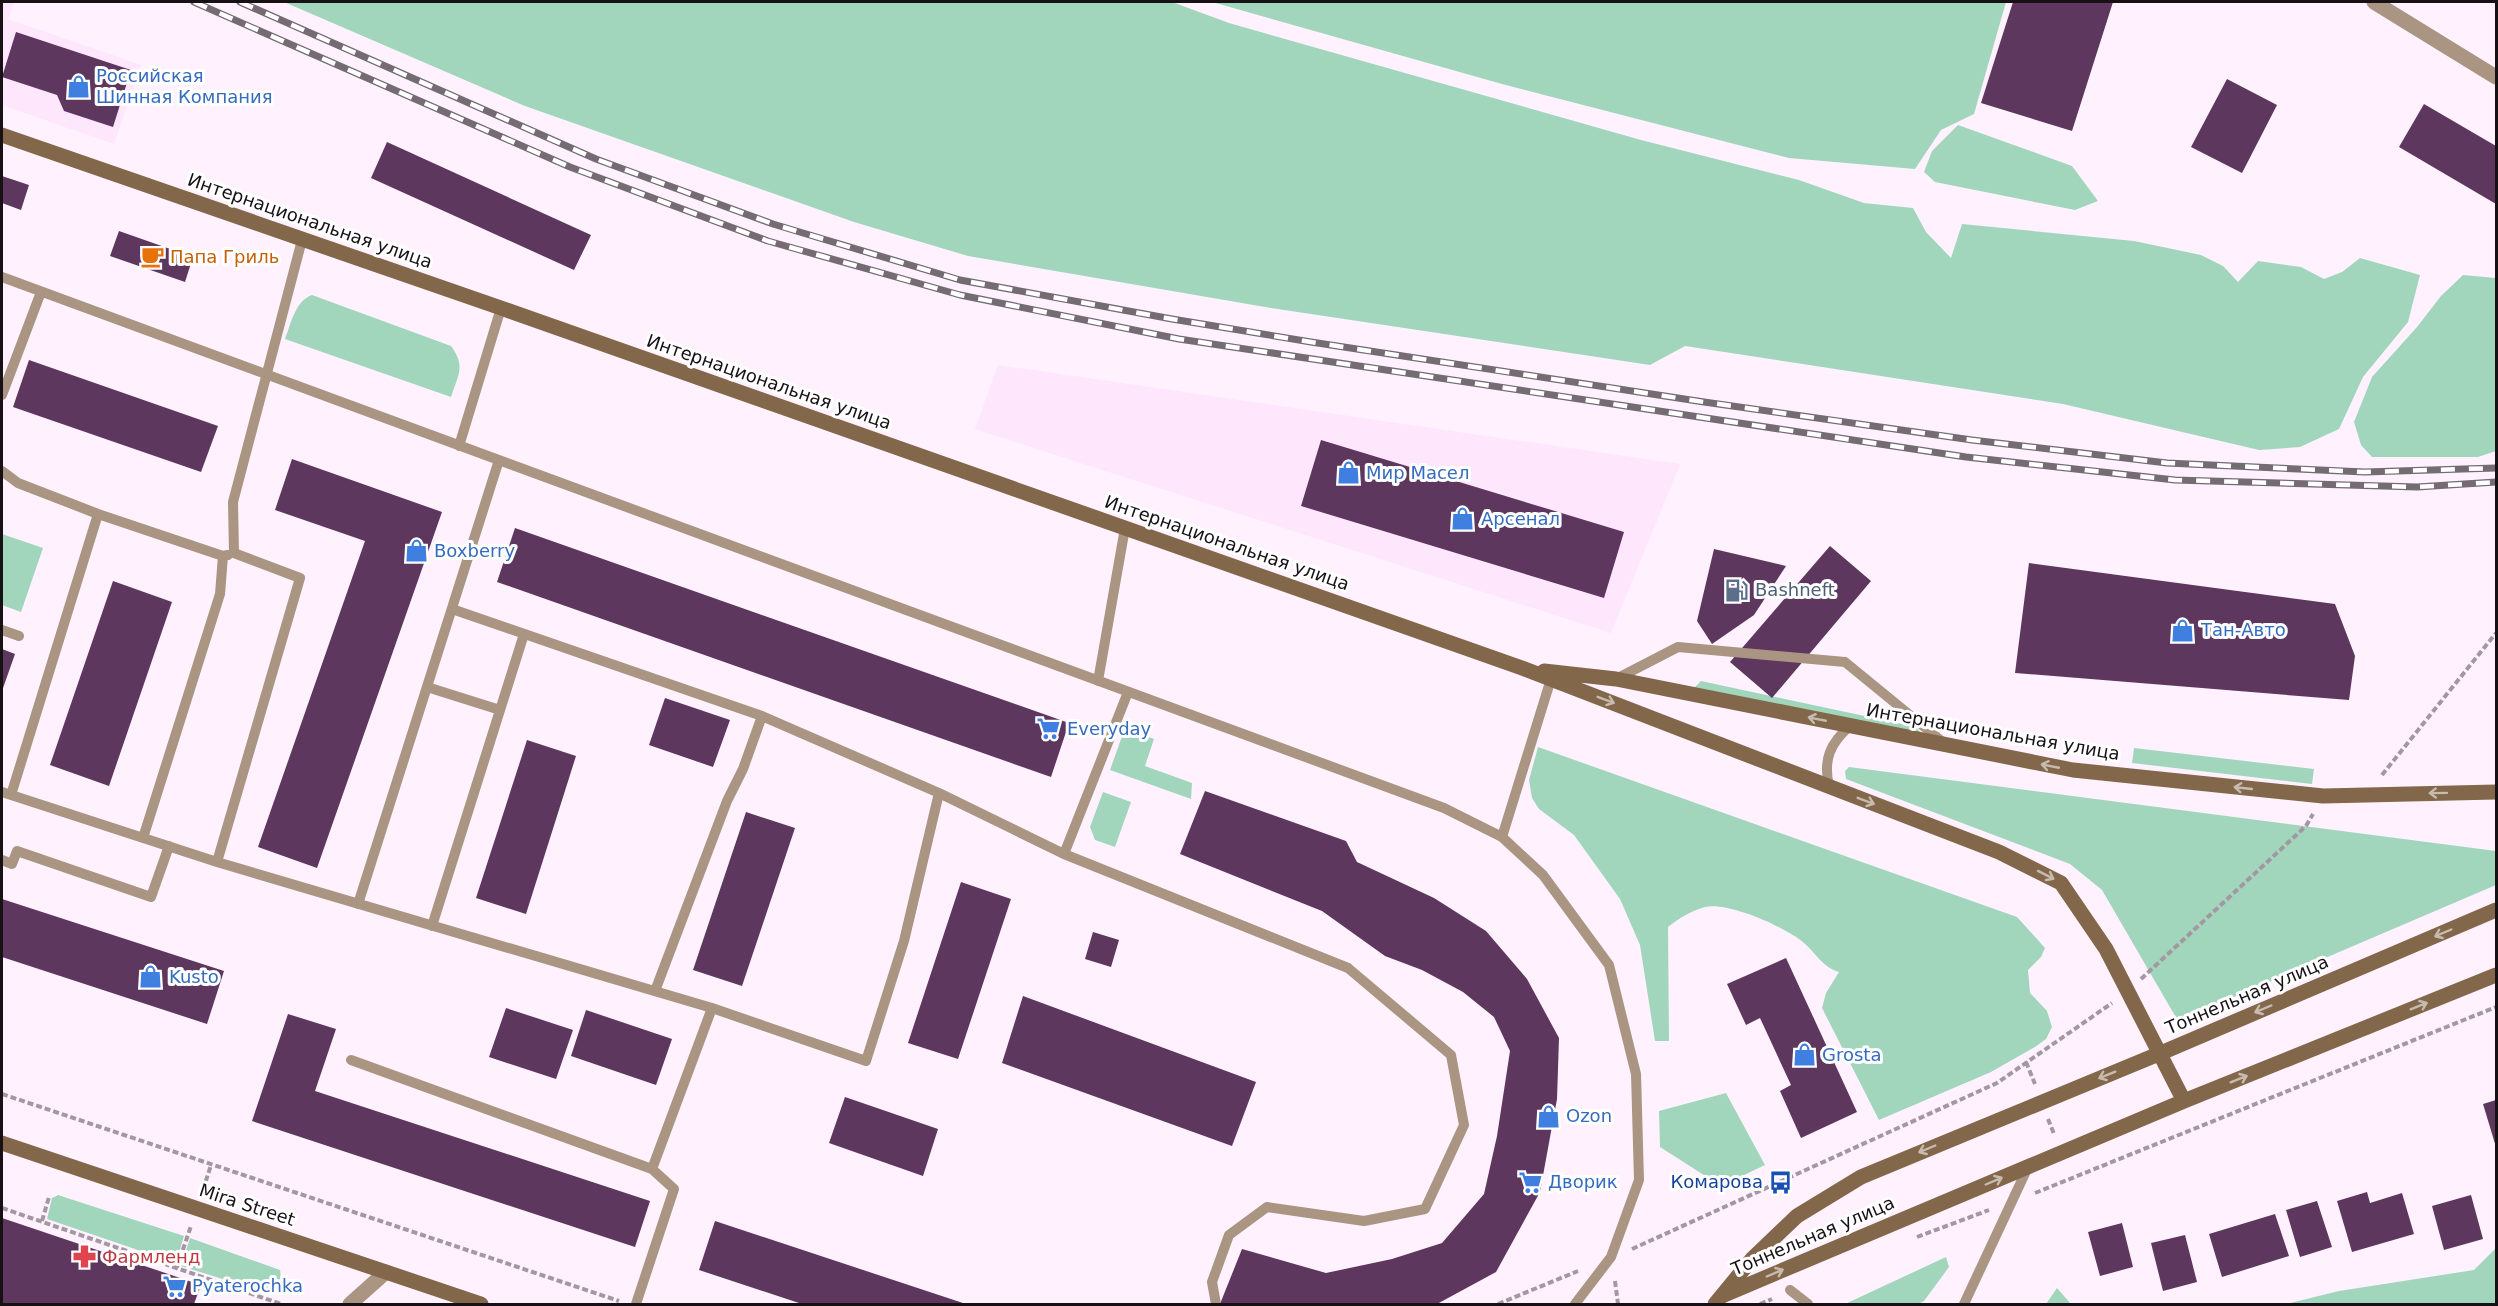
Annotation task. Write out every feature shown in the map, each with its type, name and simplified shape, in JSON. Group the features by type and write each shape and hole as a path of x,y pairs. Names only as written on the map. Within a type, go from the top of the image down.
{"main road":[{"name":"Интернациональная улица","path":"2,135 501,308 1522,668 1999,852 2061,883 2106,949 2184,1101"},
{"name":"Интернациональная улица","path":"1522,668 1616,679 2073,770 2323,796 2496,792"},
{"name":"Тоннельная улица","path":"1718,1300 1752,1259 1797,1216 1861,1177 2161,1053 2496,910"},
{"name":"Тоннельная улица","path":"1718,1300 2184,1101 2496,975"},
{"name":"Mira Street","path":"2,1143 481,1305"}],"street":[{"path":"2374,2 2496,77"},
{"path":"350,1305 386,1272"}],"lane":[{"path":"143,838 220,594 228,555 233,502 302,240"},
{"path":"2,277 1444,808 1502,837 1543,875 1609,965 1636,1074 1639,1180 1611,1257 1575,1305"},
{"path":"2,395 41,292"},
{"path":"459,446 501,308"},
{"path":"358,904 499,460"},
{"path":"2,471 18,483 98,514 300,579 217,862"},
{"path":"98,514 6,793 217,862 712,1008 866,1061 904,941 939,794"},
{"path":"1098,681 1125,528"},
{"path":"452,609 762,716 939,794 1064,854 1348,968 1451,1055 1464,1125 1425,1209 1364,1221 1267,1207 1229,1235 1212,1282 1216,1305"},
{"path":"2,630 19,636"},
{"path":"432,926 524,634"},
{"path":"1616,679 1678,647 1845,662 1947,745"},
{"path":"1502,837 1551,679"},
{"path":"427,687 500,710"},
{"path":"1064,854 1128,692"},
{"path":"655,991 762,716"},
{"path":"1829,786 1827,759 1831,745 1850,726"},
{"path":"2,860 12,864 17,851 151,897 169,846"},
{"path":"652,1168 712,1008"},
{"path":"351,1060 652,1168 674,1189 636,1305"},
{"path":"1964,1305 2028,1167"},
{"path":"1790,1290 1808,1305"}],"path":[{"path":"2389,780 2378,780 2496,633"},
{"path":"1611,1257 1997,1083 2128,992 2306,826 2323,796"},
{"path":"1911,1240 2094,1170 2496,1007"},
{"path":"2,1094 628,1305"},
{"path":"42,1221 49,1197"},
{"path":"2,1208 281,1305"},
{"path":"1498,1305 1580,1270"},
{"path":"1760,1305 1790,1290"}],"shaded area":[{"path":"2,2 14,2 8,19 141,65 114,144 2,105"},
{"path":"998,365 1680,464 1611,633 975,429"}],"green space":[{"path":"284,2 1172,2 1229,23 1641,140 1799,180 1864,203 1913,208 1926,232 1951,258 1962,224 2134,241 2201,255 2223,266 2238,282 2258,261 2301,267 2324,279 2342,272 2360,258 2420,275 2408,322 2363,377 2339,429 2300,447 2259,450 2063,404 1685,346 1650,365 1271,308 968,256 854,222 525,106"},
{"path":"1212,2 2006,2 1974,114 1941,130 1915,169 1789,158 1502,84"},
{"path":"1958,125 2072,166 2098,201 2075,210 1935,182 1924,172 1932,151"},
{"path":"2463,275 2496,278 2496,451 2478,457 2372,457 2361,445 2354,422 2372,377 2417,327 2441,296"},
{"path":"312,295 451,346 458,359 459,371 451,397 285,339 301,302"},
{"path":"2,534 43,548 21,612 2,605"},
{"path":"1701,681 1916,727 1920,736 1694,688"},
{"path":"1125,728 1154,739 1145,766 1192,783 1191,799 1110,770"},
{"path":"1538,747 2017,917 2045,948 2041,957 2028,970 2030,993 2047,1011 2052,1027 2046,1039 1991,1072 1879,1120 1822,1008 1826,993 1839,972 1828,967 1804,943 1771,923 1742,912 1715,906 1695,911 1668,927 1669,1041 1655,1041 1640,945 1620,899 1574,835 1539,809 1532,798 1529,780"},
{"path":"2134,748 2314,769 2312,784 2132,763"},
{"path":"1849,767 2496,851 2496,885 2178,1021 2102,890 2070,864 1846,779 1845,771"},
{"path":"1103,792 1131,802 1115,847 1095,840 1090,827"},
{"path":"1726,1093 1765,1165 1721,1186 1660,1147 1659,1111"},
{"path":"58,1195 184,1236 176,1263 47,1219 52,1198"},
{"path":"190,1238 280,1270 277,1287 270,1294 181,1266"},
{"path":"2496,1248 2496,1304 2286,1304 2339,1291 2474,1270"},
{"path":"1946,1257 1949,1267 1924,1301 1918,1304 1845,1304"},
{"path":"2057,1288 2071,1304 2046,1304"}],"building":[{"path":"2013,2 2113,2 2072,131 1981,103"},
{"name":"Российская Шинная Компания","path":"16,32 131,70 113,127 64,111 57,95 2,77"},
{"path":"2227,79 2277,105 2242,173 2191,147"},
{"path":"2424,104 2496,146 2496,204 2399,147"},
{"path":"387,142 591,235 574,270 371,178"},
{"path":"2,176 29,185 21,210 2,203"},
{"name":"Папа Гриль","path":"119,231 193,257 185,282 110,256"},
{"path":"29,360 218,426 201,472 13,407"},
{"name":"Арсенал","path":"1321,440 1624,532 1604,598 1301,506"},
{"path":"292,459 442,512 317,868 258,847 365,541 275,510"},
{"path":"515,528 1069,723 1051,777 497,582"},
{"path":"1830,546 1871,581 1772,698 1730,662"},
{"name":"Bashneft","path":"1714,549 1786,566 1754,615 1712,644 1697,621"},
{"name":"Тан-Авто","path":"2029,563 2335,604 2355,656 2349,700 2015,673"},
{"path":"113,581 172,602 109,786 50,765"},
{"path":"2,649 15,654 2,691"},
{"path":"665,698 730,720 713,767 649,745"},
{"path":"527,740 576,756 526,914 476,898"},
{"path":"1205,791 1346,841 1357,862 1434,898 1486,931 1527,979 1559,1038 1557,1099 1540,1192 1496,1272 1437,1304 1220,1304 1242,1249 1326,1273 1392,1259 1442,1243 1484,1194 1497,1136 1510,1051 1494,1017 1463,992 1422,970 1385,956 1322,911 1180,854"},
{"path":"746,812 795,828 742,986 693,970"},
{"path":"961,882 1011,899 958,1059 908,1043"},
{"path":"2,899 224,971 207,1024 2,957"},
{"path":"1093,932 1119,940 1111,967 1085,959"},
{"name":"Grosta","path":"1786,958 1857,1112 1801,1138 1780,1091 1791,1085 1760,1018 1746,1025 1727,984"},
{"path":"1023,996 1256,1082 1232,1146 1002,1063"},
{"path":"506,1008 573,1030 556,1079 489,1057"},
{"path":"586,1010 672,1039 656,1085 571,1056"},
{"path":"288,1014 336,1029 315,1091 650,1201 635,1247 252,1121"},
{"path":"845,1097 938,1129 923,1176 829,1143"},
{"path":"2496,1100 2496,1147 2483,1104"},
{"path":"2367,1192 2370,1203 2402,1193 2414,1234 2352,1252 2337,1201"},
{"path":"2471,1195 2483,1239 2444,1250 2432,1206"},
{"path":"2317,1201 2332,1247 2300,1257 2286,1210"},
{"path":"2275,1214 2289,1256 2222,1277 2209,1234"},
{"path":"2,1218 201,1285 194,1304 2,1304"},
{"path":"715,1221 966,1304 802,1304 699,1270"},
{"path":"2122,1223 2133,1267 2100,1276 2088,1232"},
{"path":"2185,1235 2197,1282 2163,1291 2151,1243"}],"railway":[{"path":"194,2 570,167 768,241 960,295 1179,339 1966,457 2175,480 2417,487 2496,482"},
{"path":"240,2 596,159 773,224 960,280 1311,342 1972,440 2167,463 2365,472 2496,468"}],"place":[{"name":"Российская Шинная Компания","path":"78,86"},
{"name":"Папа Гриль","path":"152,257"},
{"name":"Мир Масел","path":"1348,473"},
{"name":"Арсенал","path":"1463,519"},
{"name":"Boxberry","path":"416,551"},
{"name":"Bashneft","path":"1737,590"},
{"name":"Тан-Авто","path":"2183,630"},
{"name":"Everyday","path":"1049,729"},
{"name":"Kusto","path":"151,977"},
{"name":"Grosta","path":"1804,1055"},
{"name":"Ozon","path":"1548,1116"},
{"name":"Дворик","path":"1530,1182"},
{"name":"Комарова","path":"1781,1182"},
{"name":"Фармленд","path":"84,1257"},
{"name":"Pyaterochka","path":"174,1286"}]}
